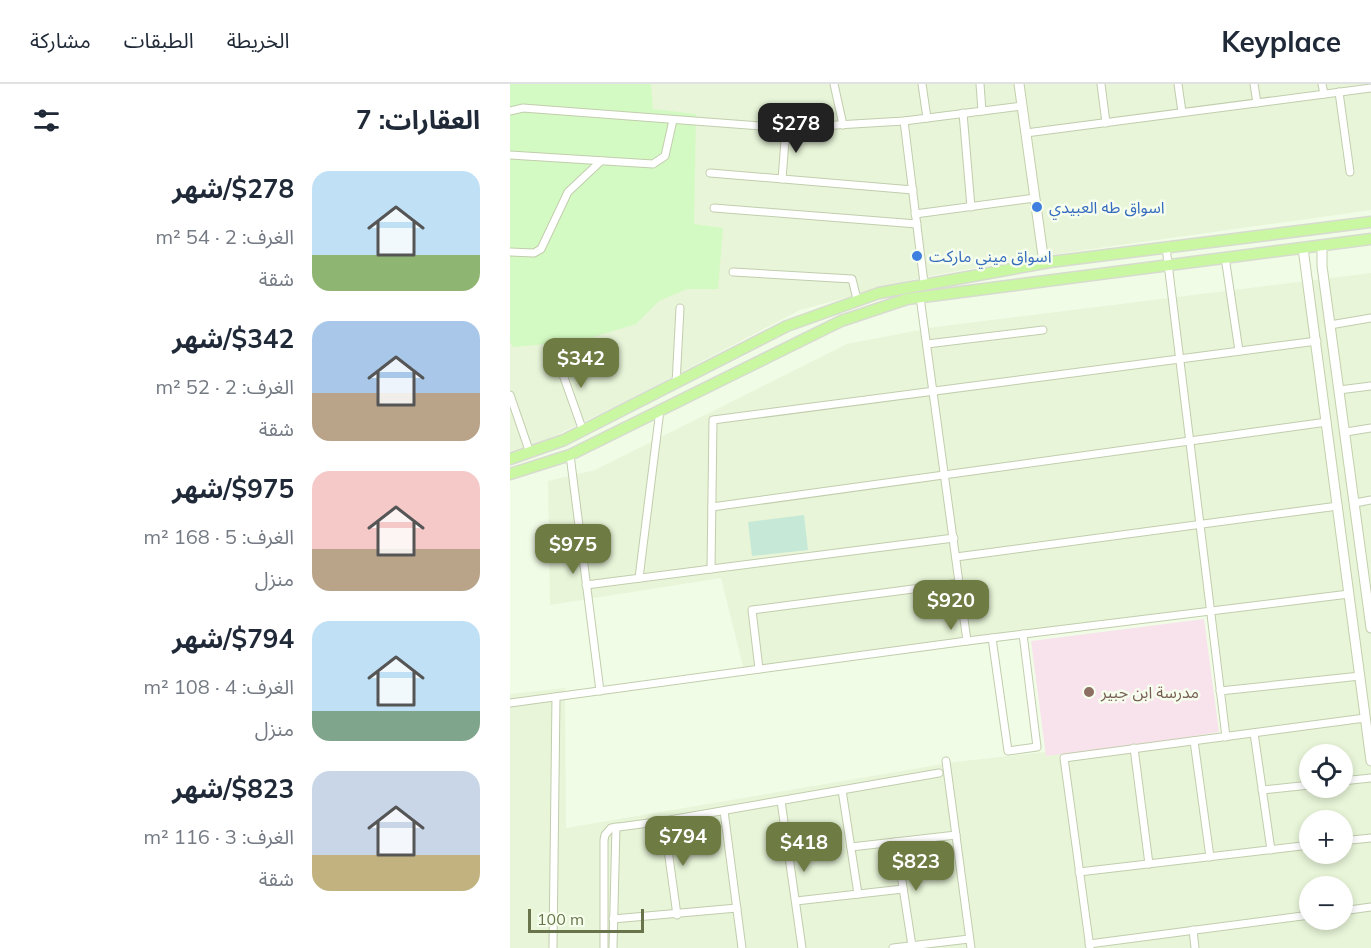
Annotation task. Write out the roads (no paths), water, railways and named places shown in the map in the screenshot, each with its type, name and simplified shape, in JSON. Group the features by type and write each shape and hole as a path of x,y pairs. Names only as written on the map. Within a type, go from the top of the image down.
{"main road":[{"path":"510,459 583,431 787,326 857,300 924,283 1044,263 1371,222"},
{"path":"510,474 570,455 841,321 920,297 1371,238"},
{"path":"733,354 741,369"}],"street":[{"path":"834,84 843,124"},
{"path":"922,84 927,118"},
{"path":"980,84 982,111"},
{"path":"1019,84 1044,263"},
{"path":"1101,84 1106,123"},
{"path":"1178,84 1182,112"},
{"path":"1254,84 1257,103"},
{"path":"1322,84 1324,94"},
{"path":"1026,133 1371,88"},
{"path":"1339,92 1350,172"},
{"path":"510,111 523,108 786,128 904,121 1022,106"},
{"path":"963,113 971,207"},
{"path":"510,154 653,164 665,156 673,120"},
{"path":"904,121 924,283"},
{"path":"782,179 786,128"},
{"path":"510,252 534,253 541,249 568,192 601,161"},
{"path":"710,173 913,190"},
{"path":"915,214 1035,198"},
{"path":"714,208 917,224"},
{"path":"1322,244 1321,258 1339,390 1368,574 1371,628"},
{"path":"1166,247 1226,736"},
{"path":"1303,248 1371,761"},
{"path":"1225,257 1239,351"},
{"path":"733,272 852,279 857,300"},
{"path":"920,297 967,641"},
{"path":"676,384 680,308"},
{"path":"1313,311 1328,309"},
{"path":"1330,325 1371,318"},
{"path":"927,344 1043,330"},
{"path":"711,569 713,420 1317,341"},
{"path":"556,355 583,431"},
{"path":"1339,390 1371,386"},
{"path":"510,395 513,415 530,453"},
{"path":"639,578 660,410"},
{"path":"712,507 1327,422"},
{"path":"1346,432 1371,428"},
{"path":"570,455 600,691"},
{"path":"1355,503 1371,500"},
{"path":"956,557 1338,506"},
{"path":"586,585 954,538"},
{"path":"759,669 752,610 959,583"},
{"path":"510,703 967,641 1349,594"},
{"path":"992,638 1008,751 1037,747 1023,634"},
{"path":"1220,691 1360,676"},
{"path":"554,948 556,697"},
{"path":"1299,916 1089,946 1064,758 1365,718"},
{"path":"1254,733 1271,850"},
{"path":"1194,741 1210,857"},
{"path":"1134,748 1149,864"},
{"path":"946,761 971,948"},
{"path":"604,948 605,835 607,831 616,827 724,811 939,773"},
{"path":"1353,780 1371,778"},
{"path":"1262,790 1299,786"},
{"path":"842,790 858,894"},
{"path":"781,801 802,948"},
{"path":"724,811 742,948"},
{"path":"664,821 677,915"},
{"path":"613,948 616,827"},
{"path":"851,847 956,835"},
{"path":"1353,840 1371,838"},
{"path":"896,842 912,946"},
{"path":"1079,872 1299,846"},
{"path":"796,901 903,889"},
{"path":"613,919 737,908"},
{"path":"1353,910 1371,908"},
{"path":"1193,930 1195,948"},
{"path":"893,948 969,939"}],"place":[{"name":"اسواق طه العبيدي","path":"1037,207"},
{"name":"اسواق ميني ماركت","path":"917,256"},
{"name":"مدرسة ابن جبير","path":"1089,692"}]}
